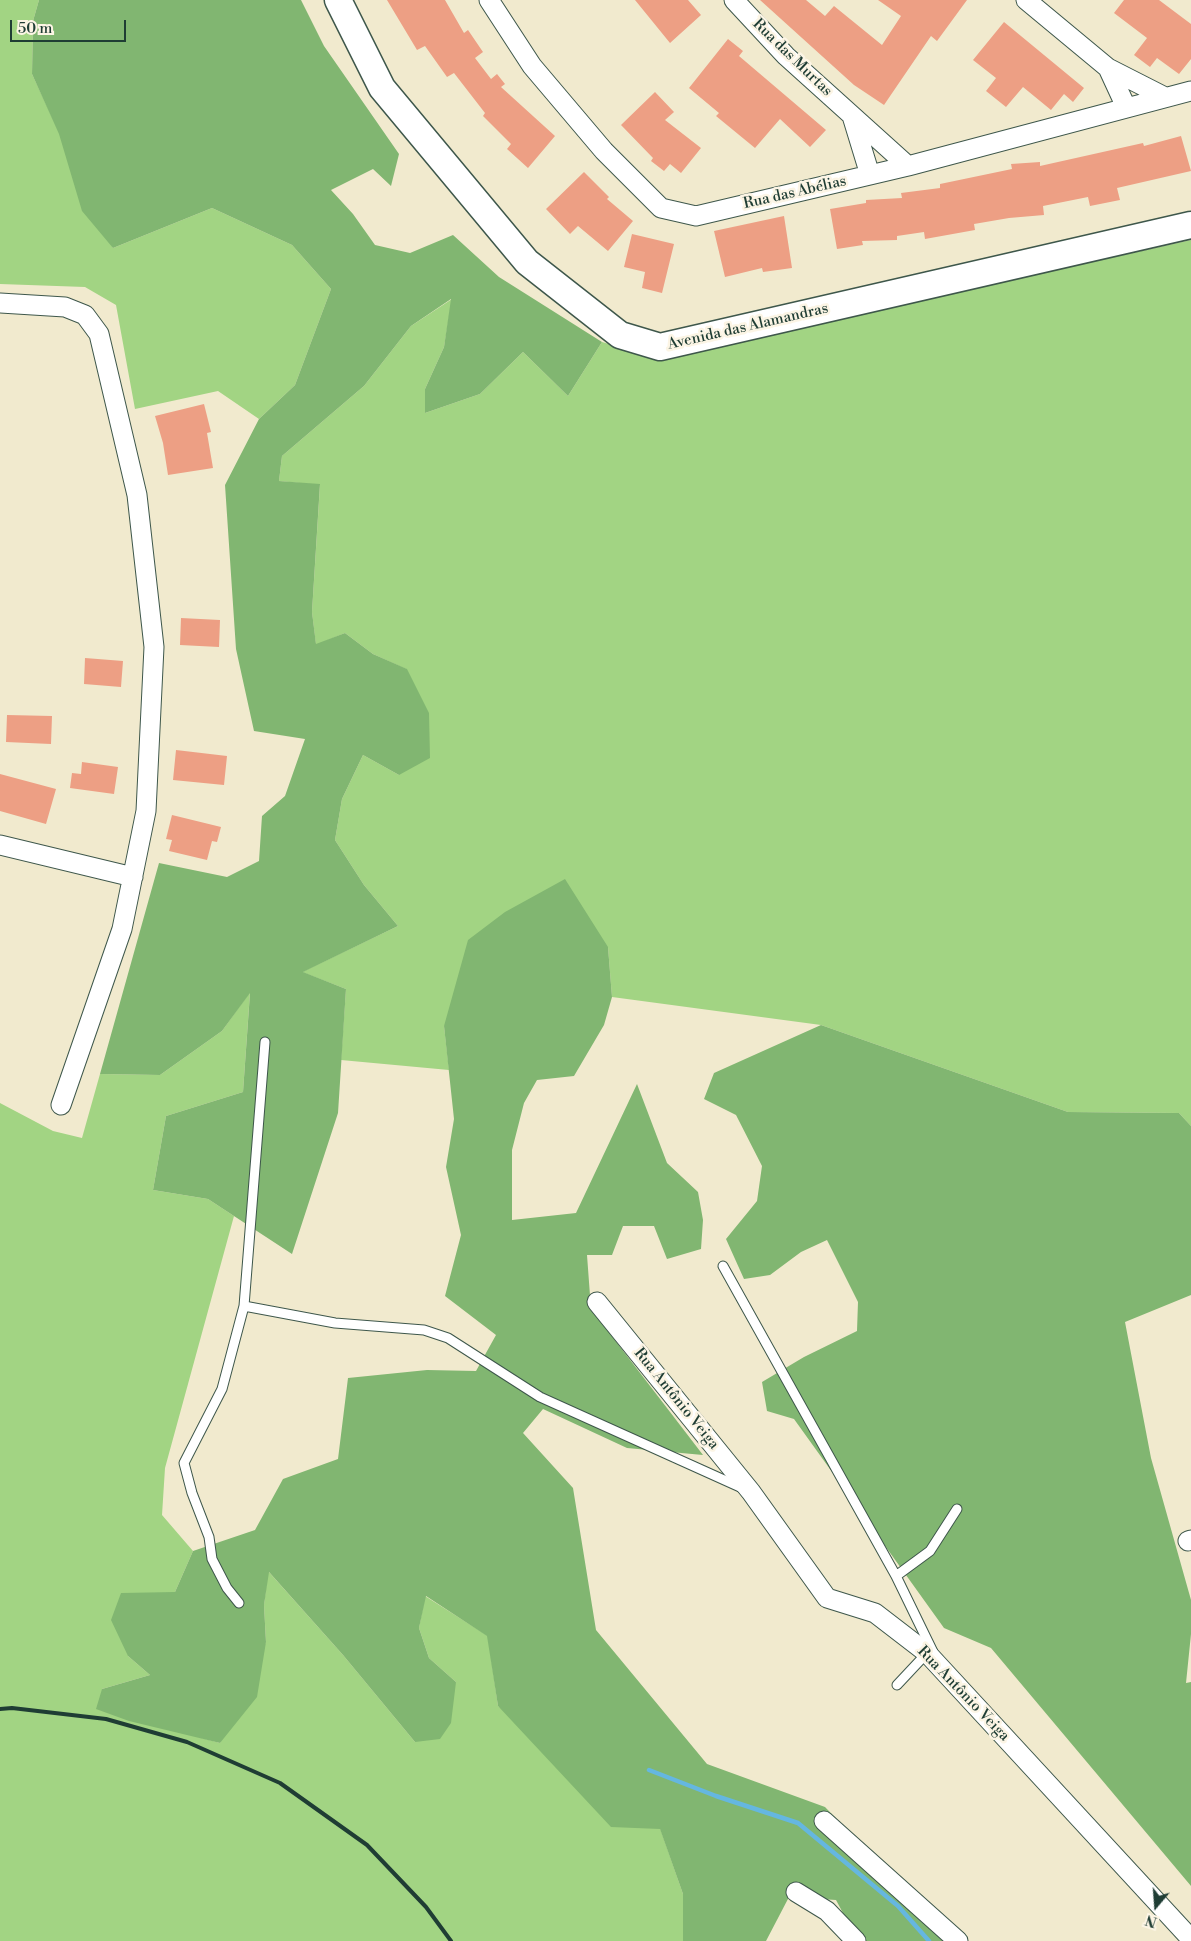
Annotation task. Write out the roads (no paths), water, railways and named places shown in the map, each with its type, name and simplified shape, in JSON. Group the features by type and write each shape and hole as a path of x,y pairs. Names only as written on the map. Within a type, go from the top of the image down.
{"street":[{"name":"Avenida das Alamandras","path":"338,0 382,88 527,262 620,335 660,348 1191,225"},
{"name":"Rua das Abélias","path":"489,0 532,66 604,151 661,208 696,216 908,166 1191,91"},
{"name":"Rua das Murtas","path":"734,0 786,56 908,166"},
{"path":"1026,0 1108,68 1165,97"},
{"path":"1108,68 1126,107"},
{"path":"851,115 870,175"},
{"path":"0,303 64,306 84,315 99,334 136,495 154,647 146,811 133,877 122,929 62,1105"},
{"path":"0,845 133,877"},
{"name":"Rua Antônio Veiga","path":"597,1302 751,1492 827,1598 875,1613 926,1653 1191,1938"},
{"path":"824,1821 958,1941"},
{"path":"796,1892 827,1911 856,1941"}],"lane":[{"path":"239,1603 227,1588 212,1559 209,1537 192,1493 184,1463 222,1389 244,1306 265,1042"},
{"path":"723,1266 896,1576 941,1668"},
{"path":"244,1306 335,1323 424,1330 448,1338 540,1397 751,1492"},
{"path":"896,1576 930,1551 957,1509"},
{"path":"897,1685 926,1653"}],"waterway":[{"path":"649,1770 716,1796 798,1823 898,1906 929,1941"}],"railway":[{"path":"0,1709 12,1708 106,1719 187,1742 280,1783 367,1845 426,1907 451,1941"}]}
